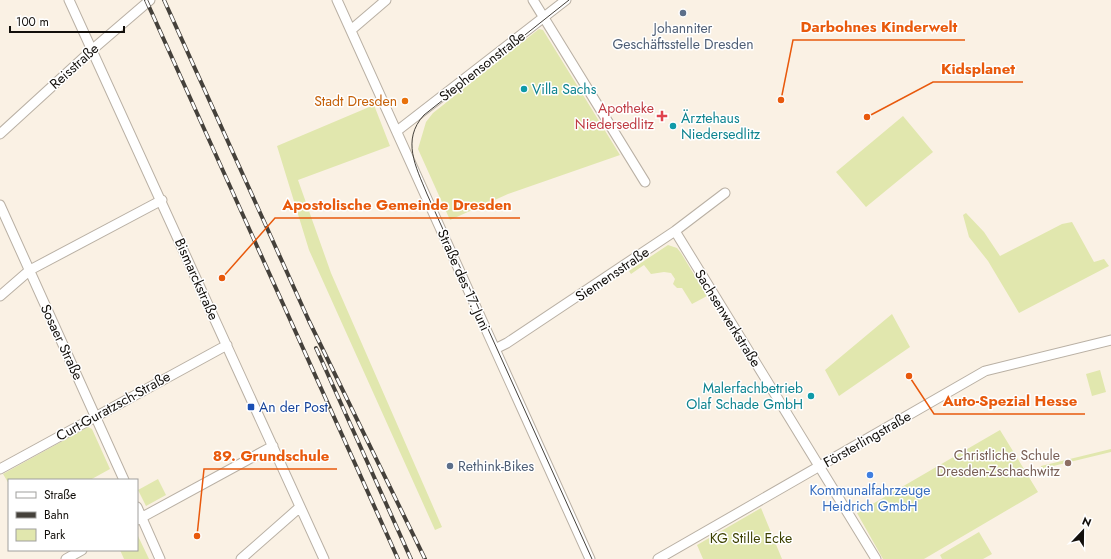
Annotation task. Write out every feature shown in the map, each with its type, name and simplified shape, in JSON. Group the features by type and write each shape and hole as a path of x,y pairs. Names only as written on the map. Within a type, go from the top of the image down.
{"street":[{"name":"Bismarckstraße","path":"69,0 162,200 226,345 324,559"},
{"name":"Reisstraße","path":"0,134 93,49 150,0"},
{"name":"Straße des 17. Juni","path":"338,0 590,559"},
{"path":"351,30 386,0"},
{"path":"533,0 644,182"},
{"name":"Stephensonstraße","path":"397,131 566,0"},
{"name":"Siemensstraße","path":"495,348 507,343 675,231 725,193"},
{"path":"0,296 30,270 162,200"},
{"name":"Sosaer Straße","path":"0,205 124,479"},
{"name":"Sachsenwerkstraße","path":"675,231 876,559"},
{"name":"Försterlingstraße","path":"658,559 985,371 1111,340"},
{"name":"Curt-Guratzsch-Straße","path":"0,469 226,345"},
{"path":"160,559 139,519 273,446"},
{"path":"241,559 300,507"},
{"path":"66,559 80,551"}],"green space":[{"path":"539,29 543,30 620,155 508,194 450,220 418,149 426,122 433,113"},
{"path":"374,105 390,146 298,180 331,273 442,527 435,530 309,250 277,146"},
{"path":"903,116 933,152 866,207 836,172"},
{"path":"966,213 984,232 1000,256 1062,224 1072,222 1094,262 1104,259 1109,266 1019,313 988,261 969,237 963,215"},
{"path":"668,245 677,248 681,253 707,296 692,304 682,288 677,288 673,284 675,279 671,273 664,272 651,274 644,265 631,274 629,271"},
{"path":"892,314 910,347 839,396 825,370"},
{"path":"1100,370 1106,392 1092,396 1086,374"},
{"path":"88,427 92,429 110,469 92,479 8,479 8,482 3,474"},
{"path":"1000,430 1038,492 924,559 883,559 857,513"},
{"path":"1111,449 1111,452 1041,469 1041,466"},
{"path":"158,479 166,495 146,506 138,490"},
{"name":"KG Stille Ecke","path":"761,508 782,559 703,559 697,545"},
{"path":"979,532 992,554 983,559 942,559 940,555"},
{"path":"138,536 149,559 124,559 120,551 138,551"}],"tram line":[{"path":"569,0 424,115 417,124 413,134 412,144 415,164 427,194 592,559"}],"railway":[{"path":"146,0 398,559"},
{"path":"164,0 309,321 425,559"},
{"path":"316,348 411,559"}],"place":[{"name":"Johanniter Geschäftsstelle Dresden","path":"683,13"},
{"name":"Villa Sachs","path":"524,89"},
{"name":"Darbohnes Kinderwelt","path":"781,100"},
{"name":"Stadt Dresden","path":"405,101"},
{"name":"Apotheke Niedersedlitz","path":"662,116"},
{"name":"Kidsplanet","path":"867,117"},
{"name":"Ärztehaus Niedersedlitz","path":"673,126"},
{"name":"Apostolische Gemeinde Dresden","path":"222,278"},
{"name":"Auto-Spezial Hesse","path":"909,376"},
{"name":"Malerfachbetrieb Olaf Schade GmbH","path":"811,396"},
{"name":"An der Post","path":"251,407"},
{"name":"Christliche Schule Dresden-Zschachwitz","path":"1068,463"},
{"name":"Rethink-Bikes","path":"450,466"},
{"name":"Kommunalfahrzeuge Heidrich GmbH","path":"870,475"},
{"name":"89. Grundschule","path":"197,536"}]}
